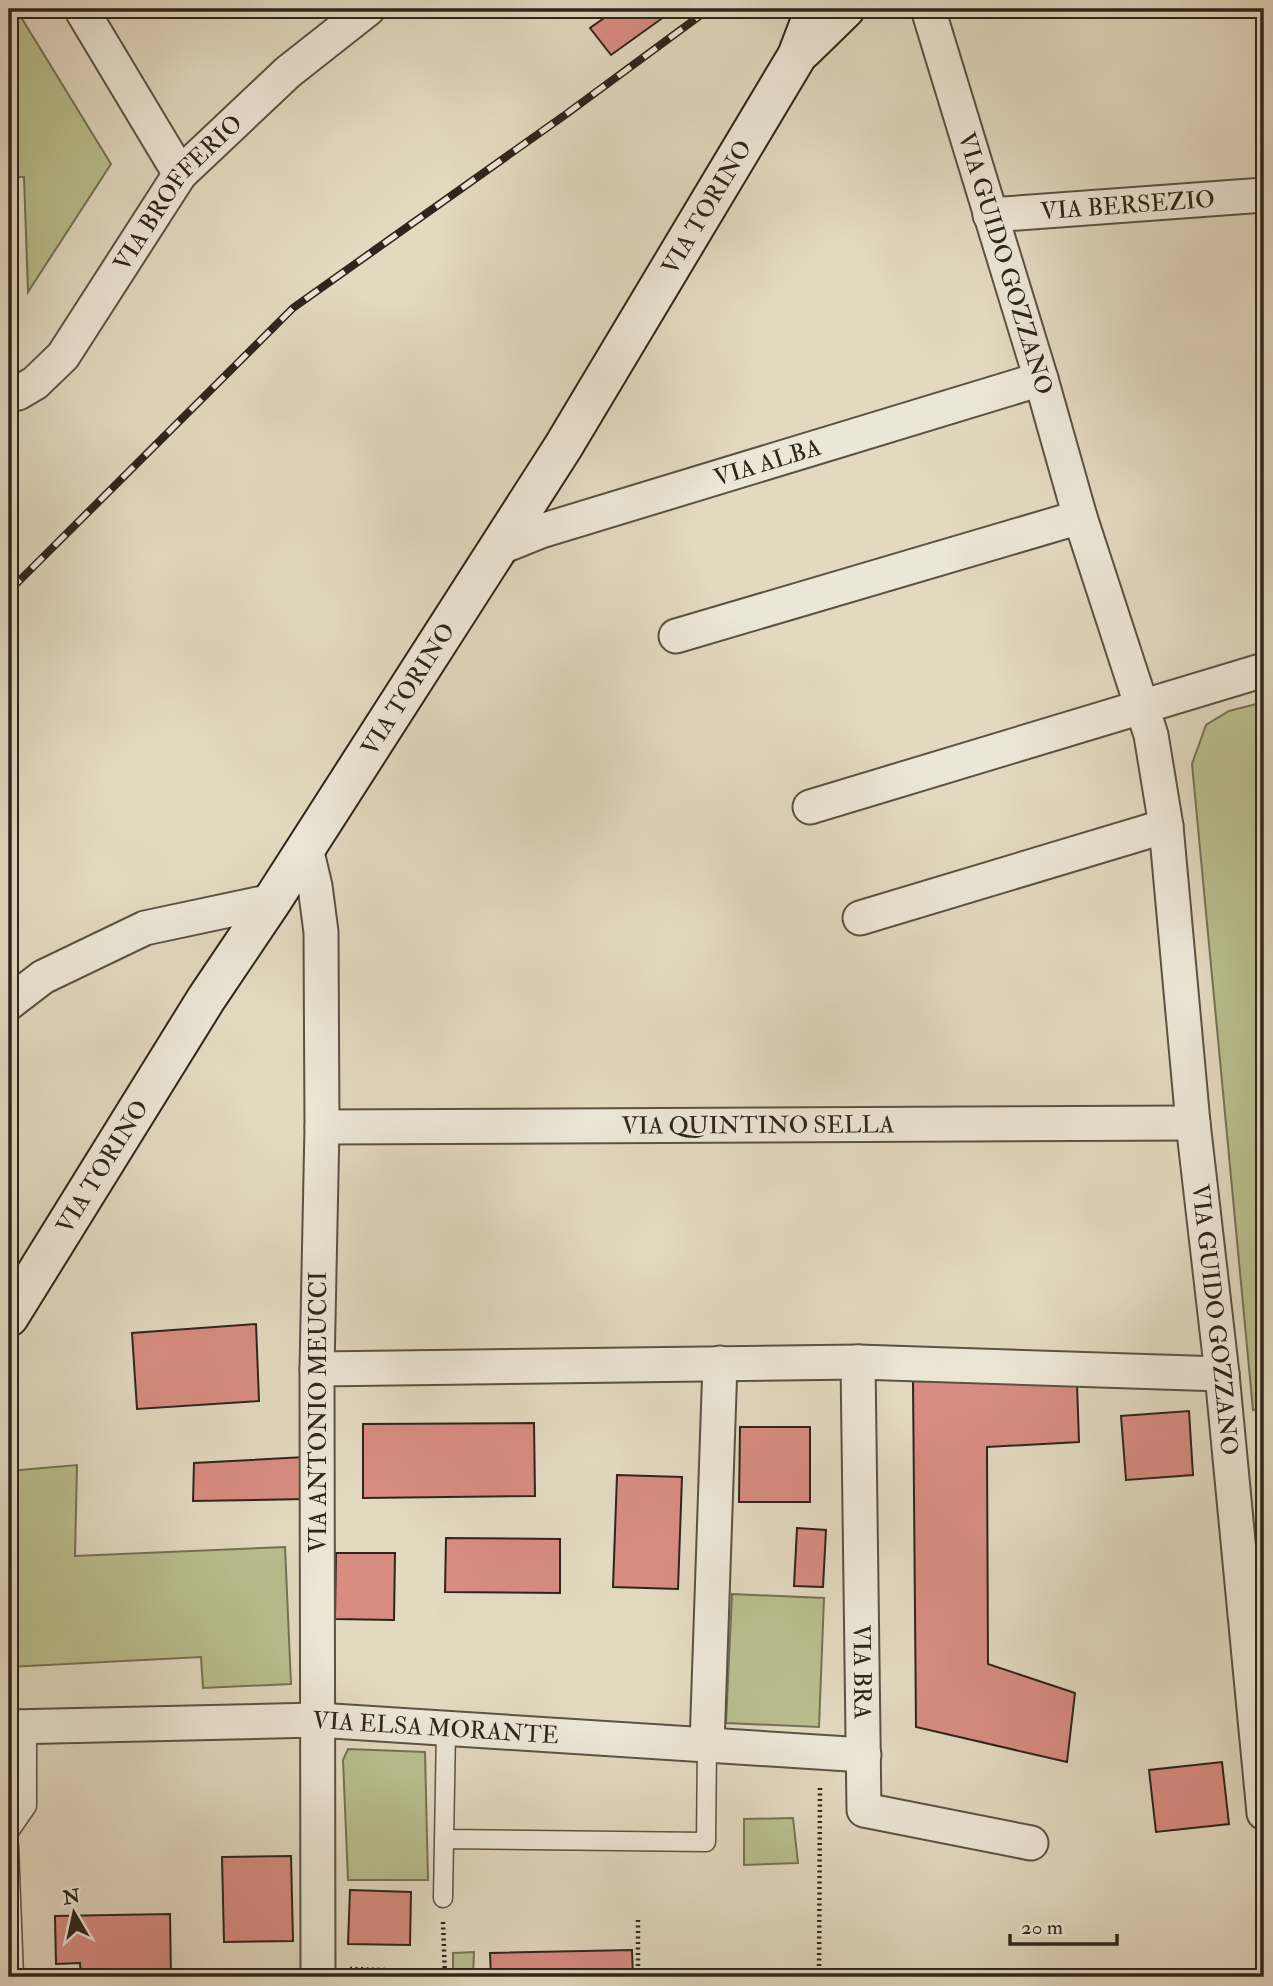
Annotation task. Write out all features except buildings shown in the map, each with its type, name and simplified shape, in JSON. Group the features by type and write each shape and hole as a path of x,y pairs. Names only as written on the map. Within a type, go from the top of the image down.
{"main road":[{"name":"VIA TORINO","path":"9,1317 206,999 272,901 563,447 797,56 815,9"},
{"name":"VIA TORINO","path":"797,56 845,9"}],"street":[{"path":"81,9 180,174"},
{"name":"VIA BROFFERIO","path":"9,394 18,393 35,383 63,356 180,174 288,72 368,9"},
{"name":"VIA GUIDO GOZZANO","path":"928,9 1041,379 1080,517 1151,735 1166,826 1193,1123 1222,1374 1264,1813"},
{"name":"VIA BERSEZIO","path":"990,215 1264,195"},
{"name":"VIA ALBA","path":"496,549 541,531 1041,379"},
{"path":"676,636 1080,517"},
{"path":"810,807 1264,670"},
{"path":"860,918 1166,826"},
{"name":"VIA ANTONIO MEUCCI","path":"306,848 315,886 321,932 322,1127 317,1369 318,1973"},
{"path":"9,1003 43,977 145,928 272,901"},
{"name":"VIA QUINTINO SELLA","path":"322,1127 1193,1123"},
{"path":"317,1369 858,1362 1222,1374"},
{"name":"VIA BRA","path":"858,1362 864,1810 1031,1843"},
{"path":"707,1745 720,1363"},
{"name":"VIA ELSA MORANTE","path":"18,1727 317,1720 863,1755"}],"lane":[{"path":"9,1832 27,1806 18,1727"},
{"path":"443,1906 446,1728"},
{"path":"444,1839 706,1842 707,1745"},
{"path":"9,1846 15,1977"}],"path":[{"path":"819,1977 820,1752"},
{"path":"443,1906 445,1977"},
{"path":"638,1919 638,1977"},
{"path":"318,1973 387,1970 387,1977"}],"green space":[{"path":"9,9 16,9 111,164 28,292 24,177 9,177"},
{"path":"1264,702 1264,1408 1253,1410 1192,764 1206,725 1229,711"},
{"path":"77,1465 75,1556 285,1547 291,1684 203,1688 201,1657 9,1667 9,1471"},
{"path":"732,1594 824,1598 819,1727 726,1723"},
{"path":"348,1749 425,1752 428,1880 348,1880 343,1760"},
{"path":"793,1818 798,1863 744,1865 744,1819"},
{"path":"474,1952 473,1977 453,1977 453,1953"}],"railway":[{"path":"9,591 293,308 709,9"}]}
